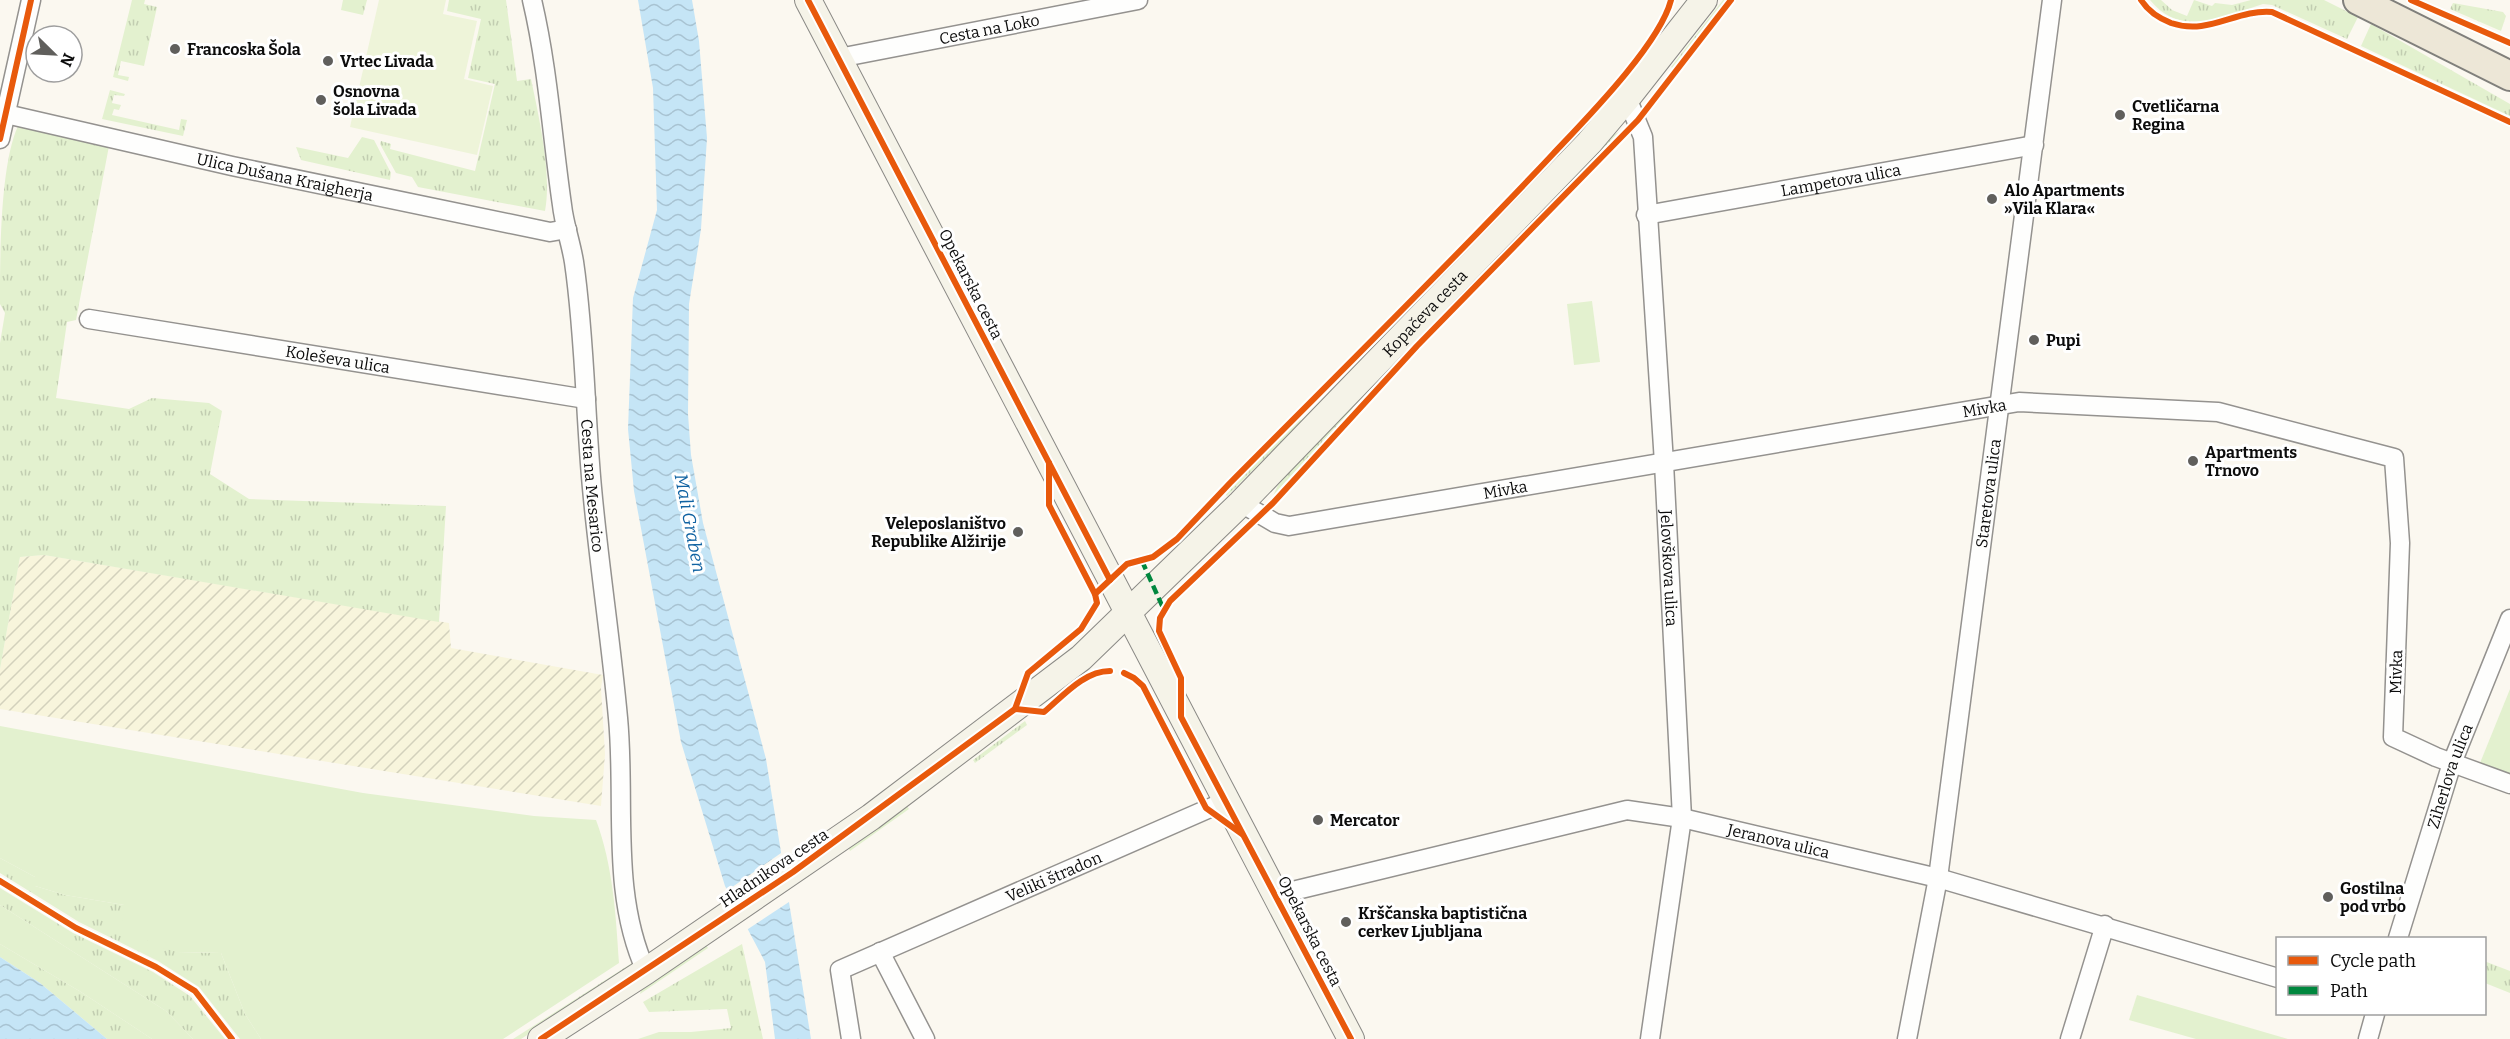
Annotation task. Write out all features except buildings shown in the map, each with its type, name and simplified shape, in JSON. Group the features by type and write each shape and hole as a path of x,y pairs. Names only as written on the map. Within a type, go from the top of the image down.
{"main road":[{"name":"Opekarska cesta","path":"808,0 1351,1039"},
{"name":"Kopačeva cesta","path":"1127,613 1240,503 1588,143 1627,99 1704,0"},
{"path":"2358,0 2510,76"},
{"name":"Hladnikova cesta","path":"541,1039 793,872 1016,709 1080,658 1127,613"}],"street":[{"path":"0,139 31,0"},
{"name":"Cesta na Mesarico","path":"532,0 544,51 562,207 584,350 592,490 620,738 620,809 626,891 633,934 646,971"},
{"name":"Cesta na Loko","path":"839,58 1138,0"},
{"name":"Staretova ulica","path":"1907,1039 1938,878 2052,0"},
{"name":"Jelovškova ulica","path":"1627,99 1643,136 1664,463 1682,818 1650,1039"},
{"name":"Ulica Dušana Kraigherja","path":"6,114 232,166 550,232 567,229"},
{"name":"Lampetova ulica","path":"1647,215 2034,145"},
{"name":"Koleševa ulica","path":"89,319 585,399"},
{"name":"Mivka","path":"1240,503 1279,525 1289,526 2019,402 2218,411 2394,458 2400,543 2393,737 2452,763"},
{"name":"Ziherlova ulica","path":"2399,937 2452,763 2510,619"},
{"path":"2452,763 2510,784"},
{"name":"Veliki štradon","path":"851,1039 840,970 1226,801"},
{"name":"Jeranova ulica","path":"1276,895 1627,810 1682,818 1938,878 2104,925 2276,978"},
{"path":"2070,1039 2104,925"},
{"path":"880,952 925,1039"},
{"path":"2367,1039 2375,1015"}],"shaded area":[{"path":"44,555 449,623 451,648 603,675 601,688 605,754 601,806 0,709 0,669 20,557"}],"green space":[{"path":"132,0 145,0 144,4 157,7 144,66 121,61 118,75 129,77 128,81 113,77"},
{"path":"343,0 367,0 363,15 341,10"},
{"path":"379,0 446,0 443,14 477,21 464,79 493,86 477,155 350,127"},
{"path":"449,0 506,0 517,81 531,79 541,128 547,180 545,211 418,187 412,177 396,173 380,144 381,141 391,144 390,149 475,171 495,84 468,78 481,19 447,11"},
{"path":"1723,0 1728,0 1674,69 1671,67"},
{"path":"2150,0 2161,0 2172,10 2187,16 2194,0 2212,6 2215,3 2232,5 2251,0 2324,0 2358,17 2347,39 2272,5 2263,4 2219,18 2189,22 2175,19 2162,12"},
{"path":"2453,3 2503,12 2506,16 2501,31 2450,9"},
{"path":"2371,24 2510,104 2510,116 2361,46"},
{"path":"110,90 125,94 124,96 114,95 112,103 121,105 119,110 114,109 112,115 179,130 181,119 187,120 183,136 102,119"},
{"path":"18,126 109,146 76,320 67,322 56,398 129,409 152,398 209,403 222,411 210,474 249,499 446,506 439,622 44,555 20,557 0,669 0,343 5,313 0,304 1,237 4,187 12,143"},
{"path":"1619,132 1492,264 1489,261 1611,136"},
{"path":"362,137 374,140 391,173 390,180 301,160 296,147 348,158"},
{"path":"1592,301 1600,362 1574,365 1567,304"},
{"path":"1350,406 1353,409 1273,496 1278,485"},
{"path":"1299,419 1302,421 1227,496 1224,493"},
{"path":"2510,689 2510,774 2480,763"},
{"path":"1025,721 1027,725 975,763 973,760"},
{"path":"0,726 363,793 534,816 596,820 610,873 619,963 503,1039 261,1039 245,1014 221,953 177,952 162,948 122,928 124,905 65,895 35,886 35,877 0,858"},
{"path":"907,806 909,809 850,851 848,847"},
{"path":"0,858 35,877 35,886 65,895 124,905 177,952 221,953 245,1014 261,1039 240,1039 199,987 158,961 79,922 0,873"},
{"path":"0,888 73,933 153,972 190,996 225,1039 193,1039 166,1011 0,905"},
{"path":"0,905 166,1011 193,1039 152,1039 81,992 0,944"},
{"path":"0,944 81,992 152,1039 107,1039 40,983 0,957"},
{"path":"742,944 763,1039 691,1039 691,1032 731,1028 727,1009 649,1012 643,1002"},
{"path":"706,945 708,948 640,994 641,990"},
{"path":"2486,962 2510,971 2510,993 2486,983"},
{"path":"632,963 627,971 521,1039 513,1039"},
{"path":"2137,995 2288,1039 2196,1039 2129,1020"},
{"path":"659,1032 691,1032 691,1039 638,1039"}],"water":[{"name":"Mali Graben","path":"638,0 692,0 699,41 707,138 701,229 689,304 688,414 691,455 703,523 766,759 811,1039 775,1039 765,962 725,886 681,742 634,491 628,429 633,298 657,210 653,88"},
{"path":"0,957 40,983 107,1039 0,1039"}],"pier":[{"path":"784,851 792,900 745,931 725,892"}],"marked path":[{"path":"1142,561 1164,610"}],"cycle path":[{"path":"0,139 31,0"},
{"path":"808,0 1110,580"},
{"path":"1095,594 1127,564 1153,557 1177,539 1393,320 1620,81 1652,38 1671,0"},
{"path":"1351,1039 1181,717 1181,678 1159,631 1160,618 1170,601 1273,503 1417,346 1638,120 1731,0"},
{"path":"2141,0 2158,16 2171,23 2185,26 2210,24 2246,14 2272,12 2510,122"},
{"path":"2411,0 2510,43"},
{"path":"541,1039 793,872 1015,709 1028,673 1081,629 1097,603 1095,594 1049,505 1049,463"},
{"path":"1015,709 1044,712 1066,692 1091,675 1110,671"},
{"path":"1124,673 1143,686 1206,808 1242,834"},
{"path":"0,881 76,928 156,967 195,991 232,1039"}],"place":[{"name":"Francoska Šola","path":"175,49"},
{"name":"Vrtec Livada","path":"328,61"},
{"name":"Osnovna šola Livada","path":"321,100"},
{"name":"Cvetličarna Regina","path":"2120,115"},
{"name":"Alo Apartments »Vila Klara«","path":"1992,199"},
{"name":"Pupi","path":"2034,340"},
{"name":"Apartments Trnovo","path":"2193,461"},
{"name":"Veleposlaništvo Republike Alžirije","path":"1018,532"},
{"name":"Mercator","path":"1318,820"},
{"name":"Gostilna pod vrbo","path":"2328,897"},
{"name":"Krščanska baptistična cerkev Ljubljana","path":"1346,922"}]}
